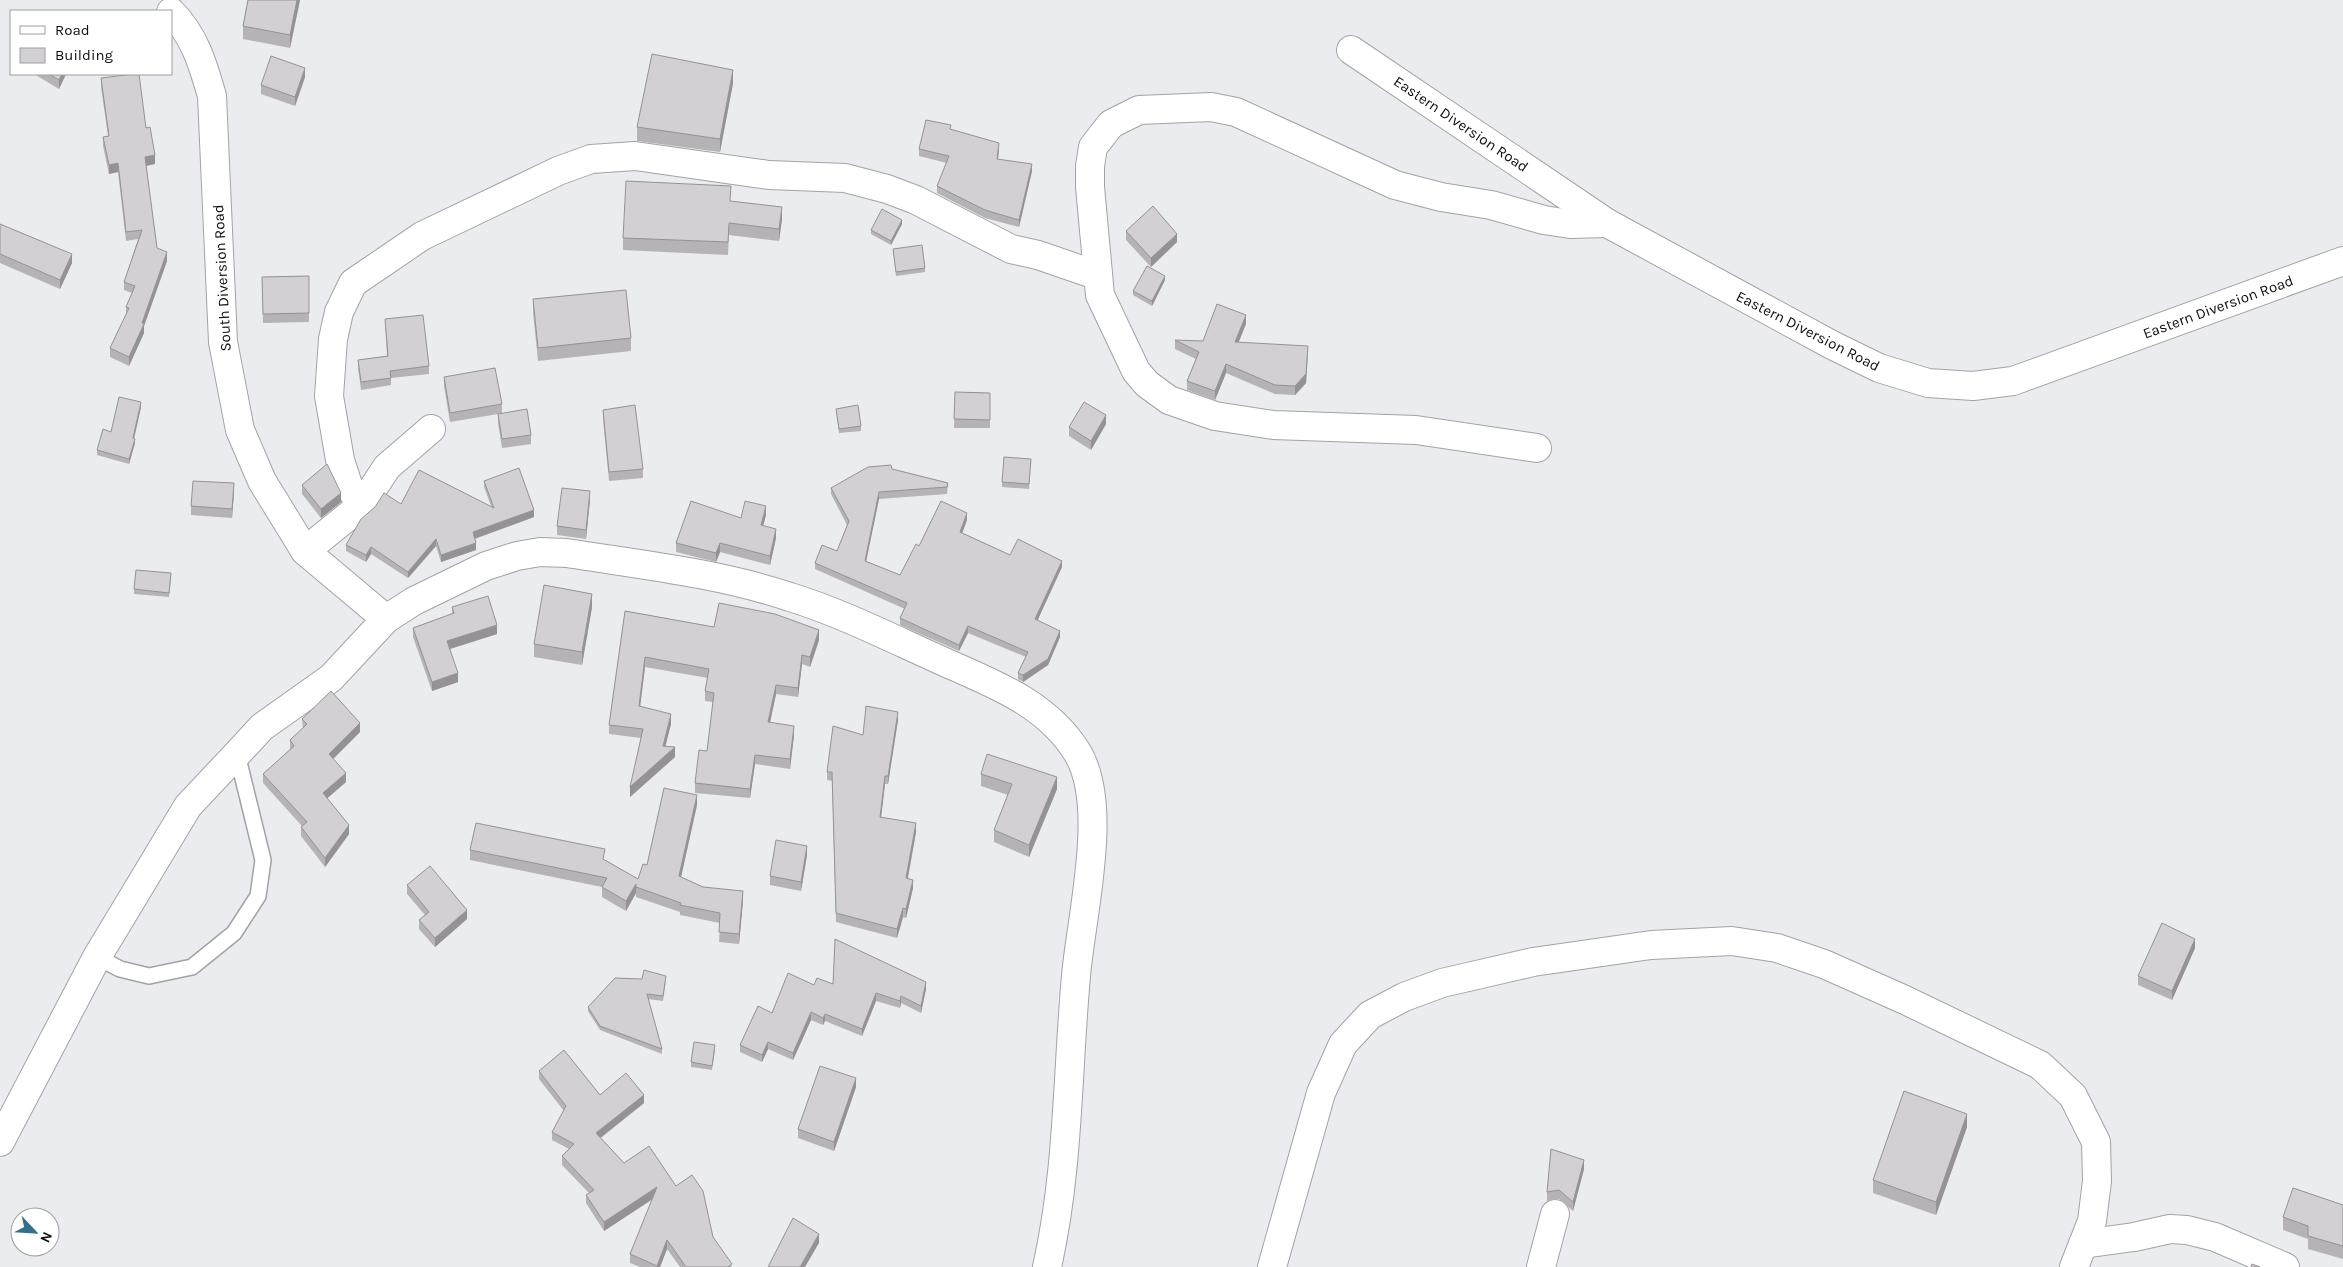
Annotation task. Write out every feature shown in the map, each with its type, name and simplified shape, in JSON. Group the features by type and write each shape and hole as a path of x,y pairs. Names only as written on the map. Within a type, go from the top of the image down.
{"main road":[{"name":"South Diversion Road","path":"157,0 169,10"},
{"name":"South Diversion Road","path":"172,13 192,39 202,60 212,96 224,342 240,430 262,481 305,551 386,620"},
{"name":"Eastern Diversion Road","path":"1351,50 1607,223 1715,283 1879,368 1928,383 1974,386 2022,378 2343,261"},
{"path":"1537,448 1416,430 1273,425 1215,416 1168,400 1147,384 1136,371 1100,295 1096,275 1094,220 1090,187 1090,166 1093,147 1111,124 1139,110 1211,107 1236,112 1394,185 1441,197 1492,205 1544,220 1570,224 1607,223"},
{"path":"362,505 348,485 340,460 329,396 333,339 339,312 353,283 422,236 558,171 591,160 635,156 768,176 845,178 887,189 916,200 1011,249 1038,255 1096,275"},
{"path":"305,551 362,505 387,467 431,429"},
{"path":"0,1142 97,957 188,806 236,754 262,727 330,678 386,620 414,601 486,566 532,553 567,552 703,574 790,597 830,611 1000,686 1032,704 1057,727 1078,754 1089,785 1091,859 1076,975 1068,1125 1058,1217 1047,1267"},
{"path":"1272,1267 1321,1093 1343,1044 1370,1015 1404,997 1442,983 1533,962 1651,945 1732,941 1777,948 1824,964 1940,1016 2040,1065 2073,1096 2096,1142 2097,1181 2092,1221 2079,1255"},
{"path":"1542,1267 1555,1214"},
{"path":"2079,1255 2134,1237 2170,1229 2187,1230 2216,1237 2285,1267"}],"lane":[{"path":"97,957 120,969 148,976 192,967 234,933 258,896 263,860 236,754"}],"building":[{"path":"248,0 297,0 290,35 243,26"},
{"path":"652,54 733,70 720,139 637,127"},
{"path":"271,56 305,68 295,97 261,85"},
{"path":"51,75 62,75 59,80"},
{"path":"139,75 146,128 150,127 155,155 145,157 157,248 167,252 142,323 144,324 129,357 110,348 129,308 126,307 135,286 124,282 142,230 126,232 118,163 109,165 103,137 109,136 101,78"},
{"path":"926,120 951,125 950,129 999,143 997,159 1032,164 1019,220 985,210 937,186 949,156 919,149"},
{"path":"626,181 731,186 730,201 782,207 779,229 729,223 728,242 623,238"},
{"path":"1153,206 1177,234 1151,258 1126,231"},
{"path":"882,209 902,220 891,241 871,230"},
{"path":"0,224 72,254 60,280 0,254"},
{"path":"922,245 925,268 896,272 893,249"},
{"path":"1147,266 1165,276 1152,301 1133,291"},
{"path":"309,276 309,313 263,314 262,277"},
{"path":"626,290 631,338 538,348 533,299"},
{"path":"1217,304 1246,315 1235,342 1308,346 1306,374 1295,386 1275,385 1226,364 1215,391 1187,381 1199,352 1175,340 1203,341"},
{"path":"423,315 429,366 390,371 391,378 361,382 358,360 388,356 385,319"},
{"path":"495,368 502,404 450,413 444,377"},
{"path":"955,392 990,393 990,420 954,419"},
{"path":"119,397 141,402 133,438 135,439 129,459 97,450 103,429 111,432"},
{"path":"1084,402 1106,415 1091,441 1069,427"},
{"path":"635,405 643,469 609,472 603,410"},
{"path":"858,405 861,426 839,429 836,409"},
{"path":"527,409 531,435 502,439 498,414"},
{"path":"1004,457 1031,459 1029,484 1002,482"},
{"path":"327,464 341,493 321,509 302,485"},
{"path":"891,465 892,469 948,483 947,487 879,492 865,561 900,575 916,544 919,546 941,501 967,513 960,532 1010,555 1018,539 1062,561 1035,619 1060,631 1048,659 1023,675 1018,673 1028,652 968,626 959,645 900,618 907,603 815,563 822,545 837,551 849,521 831,488 868,467"},
{"path":"519,468 534,510 473,532 476,543 441,555 436,539 408,572 371,547 366,555 346,545 361,519 375,507 384,493 401,504 419,470 494,508 484,481"},
{"path":"193,481 234,483 232,509 191,506"},
{"path":"562,488 590,491 586,530 557,526"},
{"path":"691,501 741,518 745,501 766,506 761,525 776,529 770,556 720,543 716,553 676,543"},
{"path":"136,570 171,573 169,593 134,589"},
{"path":"544,585 592,594 582,652 534,644"},
{"path":"488,596 497,625 447,641 458,673 432,682 413,628 454,613 452,607"},
{"path":"719,603 775,614 819,630 810,657 802,655 798,688 776,685 768,722 794,726 790,759 755,755 750,789 695,783 699,750 707,751 714,693 705,691 709,669 645,657 639,706 671,714 663,746 675,747 630,787 643,729 609,725 625,611 714,627"},
{"path":"331,691 360,723 329,754 346,773 323,793 349,825 325,858 301,827 307,822 263,774 294,746 290,740 307,724 302,719"},
{"path":"866,706 898,712 888,776 885,776 880,817 916,823 906,878 913,880 906,909 903,908 897,929 836,913 832,772 827,772 833,726 863,735"},
{"path":"987,754 1057,777 1029,845 994,830 1012,784 981,774"},
{"path":"664,788 697,795 679,876 703,887 743,891 739,934 719,932 720,913 680,905 681,903 636,887 636,884 626,901 602,887 607,878 470,850 476,823 605,849 603,859 638,879 643,864 647,865"},
{"path":"776,840 807,846 801,882 770,876"},
{"path":"430,866 467,910 435,938 419,920 429,912 407,885"},
{"path":"2162,923 2195,939 2172,991 2138,976"},
{"path":"835,939 926,982 921,1006 901,996 900,1001 876,993 862,1029 825,1014 823,1018 811,1012 793,1053 768,1042 762,1055 740,1045 758,1006 772,1013 788,973 814,985 817,978 833,984"},
{"path":"644,970 666,976 663,996 647,994 662,1049 600,1026 588,1007 615,978 642,979"},
{"path":"694,1042 715,1045 712,1066 691,1062"},
{"path":"564,1050 600,1095 626,1073 644,1095 596,1133 624,1163 649,1146 676,1186 692,1175 703,1191 713,1237 732,1264 728,1267 686,1267 667,1240 657,1266 630,1254 657,1187 604,1222 586,1195 594,1190 562,1156 574,1144 552,1132 566,1106 539,1071"},
{"path":"820,1066 856,1078 834,1142 798,1129"},
{"path":"1904,1091 1967,1114 1936,1202 1873,1180"},
{"path":"1551,1149 1584,1160 1573,1202 1559,1190 1547,1192"},
{"path":"2293,1188 2343,1205 2343,1246 2308,1236 2308,1226 2283,1217"},
{"path":"793,1218 819,1234 800,1267 768,1267"}]}
